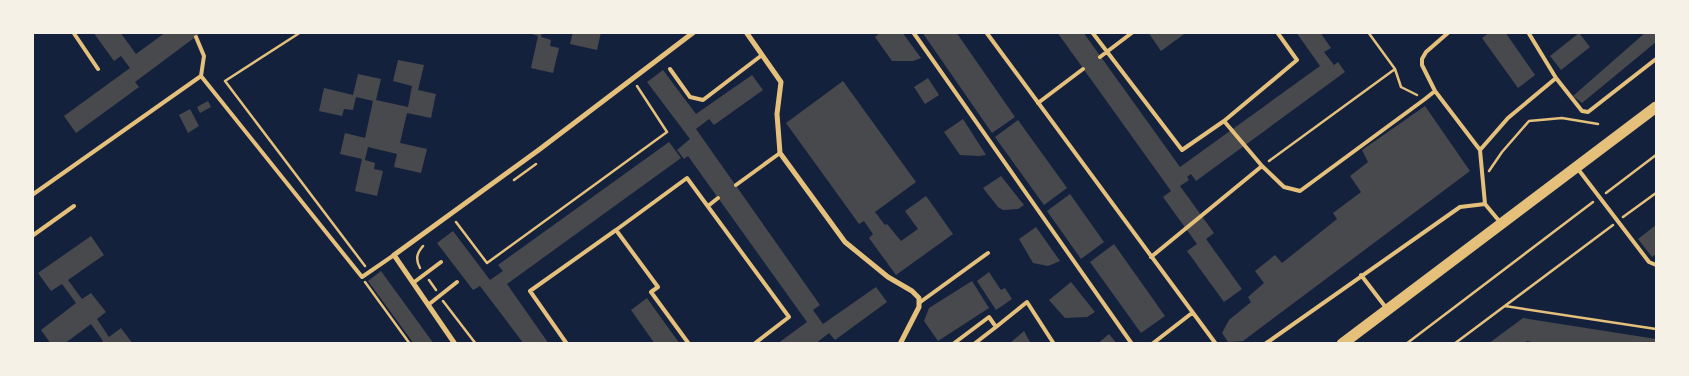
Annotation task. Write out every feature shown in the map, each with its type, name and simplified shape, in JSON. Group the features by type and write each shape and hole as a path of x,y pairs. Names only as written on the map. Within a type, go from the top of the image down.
{"main road":[{"path":"1342,344 1656,107"}],"street":[{"path":"455,344 394,255 540,149 694,32"},
{"path":"746,32 781,82 777,114 780,153 846,242 888,277 912,291 919,298 919,307 900,344"}],"lane":[{"path":"73,32 98,69"},
{"path":"913,32 1132,344"},
{"path":"986,32 1216,344"},
{"path":"1092,32 1182,150 1224,121 1297,60 1276,32"},
{"path":"1100,57 1133,32"},
{"path":"1449,32 1426,52 1422,59 1422,65 1435,91 1480,150 1485,204 1502,224"},
{"path":"1528,32 1556,78 1582,111 1588,112 1656,59"},
{"path":"32,195 201,76 204,56 196,36"},
{"path":"670,69 690,97 703,100 762,55"},
{"path":"1038,103 1083,69"},
{"path":"201,76 362,277 394,255"},
{"path":"1480,150 1508,118 1556,78"},
{"path":"1224,121 1262,166 1284,187 1300,191 1435,91"},
{"path":"736,185 780,153"},
{"path":"1151,257 1262,166"},
{"path":"1577,167 1649,262 1656,265"},
{"path":"567,344 530,291 687,178 789,317 754,344"},
{"path":"708,206 718,198"},
{"path":"1265,344 1460,207 1485,204"},
{"path":"32,236 74,206"},
{"path":"616,230 658,287 651,292 690,344"},
{"path":"919,303 988,253"},
{"path":"413,283 441,262"},
{"path":"1361,275 1387,310"},
{"path":"428,304 458,282"},
{"path":"974,344 1027,302 1054,344"},
{"path":"1152,344 1192,313"},
{"path":"953,344 989,316 996,327"}],"path":[{"path":"301,32 226,81 370,272"},
{"path":"1368,32 1395,69 1401,87 1425,99"},
{"path":"1262,166 1395,69"},
{"path":"630,91 643,81"},
{"path":"449,226 456,222 487,263 667,132 637,86"},
{"path":"1483,180 1502,152 1529,121 1562,118 1598,124"},
{"path":"1406,344 1656,155"},
{"path":"509,184 539,161"},
{"path":"1454,344 1656,193"},
{"path":"429,241 418,251 418,264 476,344"},
{"path":"362,277 410,344"},
{"path":"1504,306 1656,330"}],"building":[{"path":"93,32 120,32 136,54 166,32 202,32 135,82 139,87 76,133 64,116 130,68 121,56 114,61"},
{"path":"525,32 542,32 541,37 551,40 550,46 559,48 553,73 531,68 538,36"},
{"path":"573,32 601,32 597,50 570,44"},
{"path":"881,32 902,32 921,58 913,61 892,61 875,37"},
{"path":"922,32 956,32 1015,117 992,133"},
{"path":"1057,32 1083,32 1180,167 1320,66 1296,32 1320,32 1331,48 1324,52 1334,65 1338,62 1345,72 1196,181 1191,174 1187,177 1189,180 1180,186 1214,233 1206,239 1242,289 1224,302 1187,251 1197,244 1163,197 1171,191"},
{"path":"1148,32 1187,32 1161,51"},
{"path":"1490,32 1505,32 1535,75 1518,88 1482,38"},
{"path":"1646,32 1656,32 1656,42 1582,103 1573,96"},
{"path":"1579,33 1590,47 1561,70 1550,56"},
{"path":"398,60 424,65 418,90 436,94 431,118 407,113 400,143 427,149 421,173 394,167 397,154 368,147 365,160 375,163 374,169 383,171 377,196 355,191 362,159 340,154 345,133 365,138 373,101 356,97 353,110 344,109 342,116 319,111 324,88 353,95 358,74 381,79 376,100 408,107 412,86 393,81"},
{"path":"663,70 696,114 752,75 763,90 714,125 709,119 696,129 820,305 813,310 823,324 876,287 887,302 835,340 829,333 815,344 777,344 807,322 688,156 684,159 677,150 690,139 647,82"},
{"path":"928,78 939,95 925,104 914,87"},
{"path":"843,81 916,182 875,212 901,241 918,229 905,211 926,196 953,234 896,275 869,238 873,234 864,221 859,224 786,123"},
{"path":"208,101 211,107 200,113 197,107"},
{"path":"1425,106 1470,171 1243,341 1228,342 1222,333 1229,320 1251,302 1248,297 1264,283 1255,271 1275,255 1282,263 1337,219 1333,213 1361,192 1350,176 1368,162 1362,150"},
{"path":"190,109 199,126 188,133 179,115"},
{"path":"963,119 986,155 960,155 944,132"},
{"path":"1018,120 1067,188 1044,205 995,137"},
{"path":"669,142 681,158 507,284 549,344 524,344 480,286 473,290 437,243 453,231 490,280 503,271 498,265"},
{"path":"1001,176 1024,205 1018,209 1003,210 998,207 983,188"},
{"path":"1070,194 1104,242 1081,259 1047,211"},
{"path":"1656,225 1656,254 1652,257 1638,239"},
{"path":"1036,227 1060,261 1048,266 1033,263 1019,239"},
{"path":"91,236 104,255 68,280 82,299 91,293 106,312 97,319 109,337 121,328 133,344 100,344 103,341 91,324 64,344 51,344 41,330 76,303 62,284 51,291 38,273"},
{"path":"1114,244 1165,316 1141,333 1090,262"},
{"path":"381,271 434,344 414,344 368,281"},
{"path":"989,272 1001,290 1005,288 1012,299 996,310 977,281"},
{"path":"972,281 989,308 938,341 924,321 929,308"},
{"path":"1071,282 1095,312 1087,317 1065,318 1049,300"},
{"path":"647,298 680,344 655,344 631,310"},
{"path":"1523,318 1656,339 1656,344 1541,344 1527,341 1523,344 1488,344"},
{"path":"1024,331 1031,344 1009,344"},
{"path":"1109,334 1117,344 1097,344"}]}
